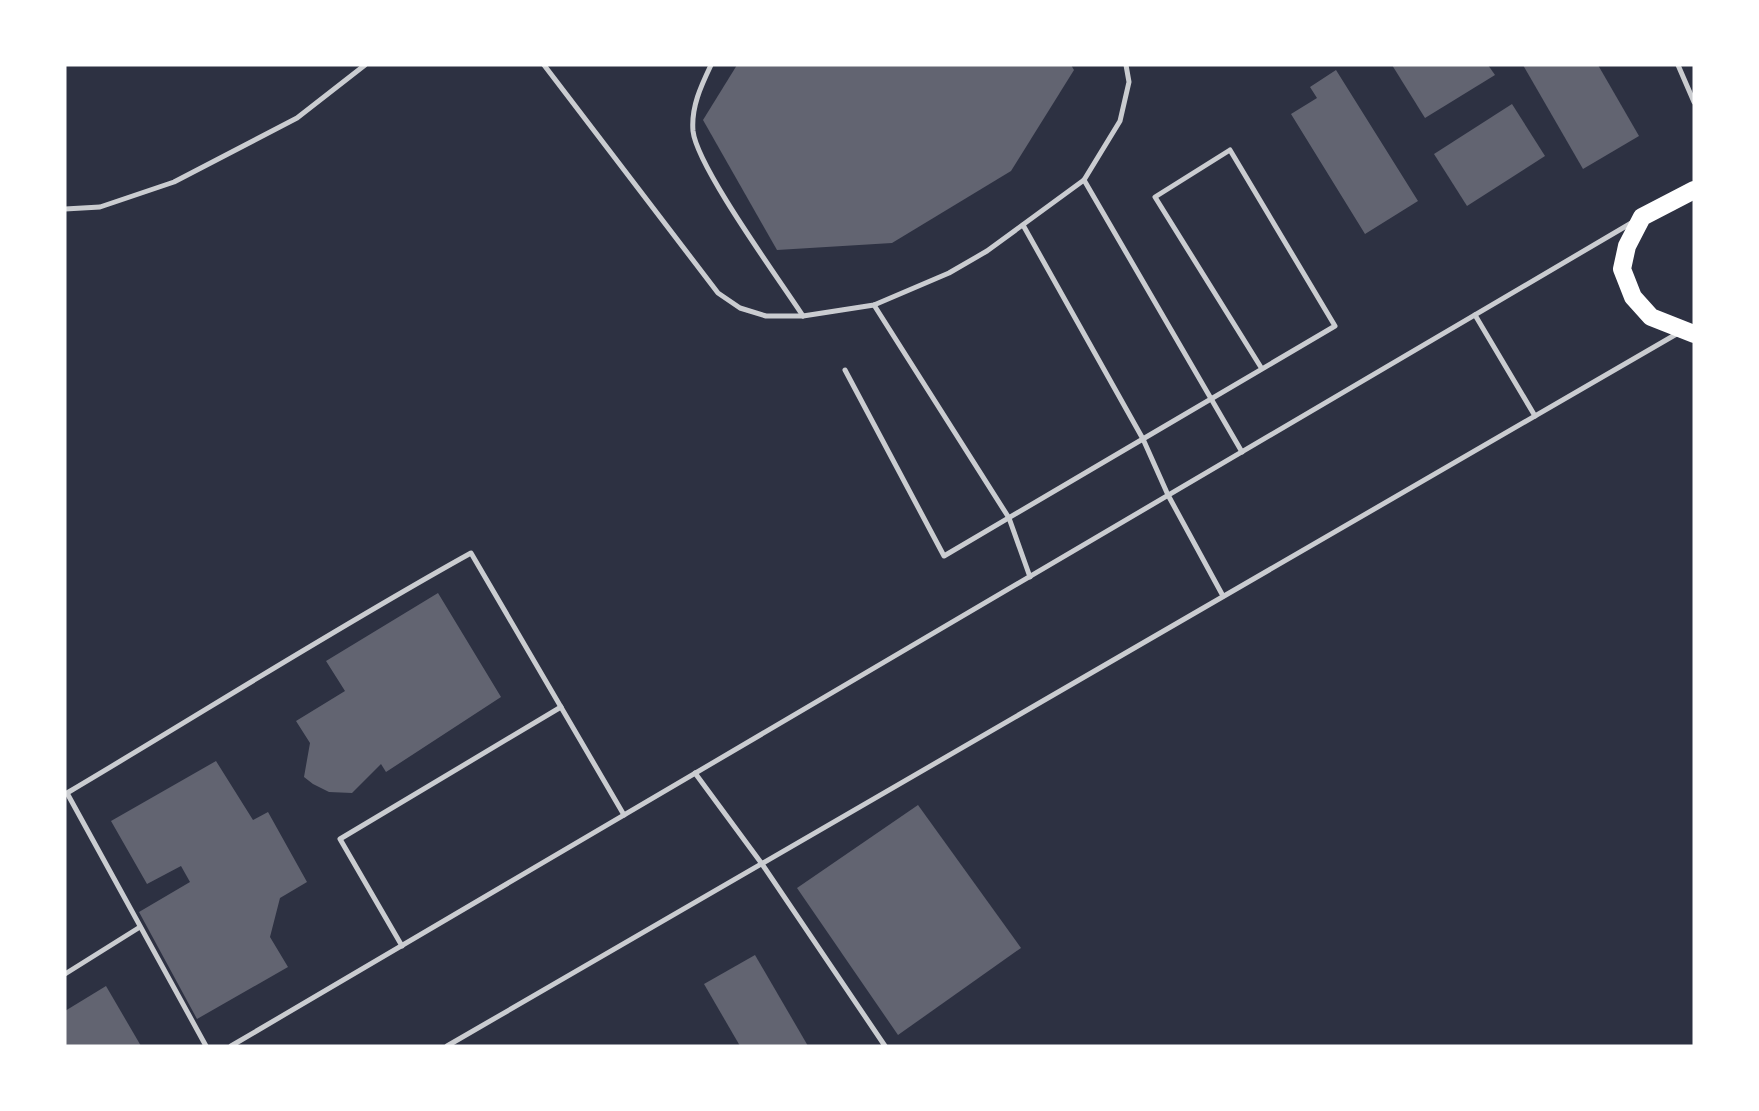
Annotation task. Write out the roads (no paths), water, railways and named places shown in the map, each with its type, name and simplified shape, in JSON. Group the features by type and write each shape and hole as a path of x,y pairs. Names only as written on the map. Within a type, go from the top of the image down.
{"main road":[{"path":"1691,329 1651,317 1633,297 1622,269 1627,246 1642,216 1693,189"}],"lane":[{"path":"65,209 100,207 174,182 297,118 365,65"},
{"path":"544,65 718,293 740,309 766,316 803,316 874,305 949,273 1023,225 1084,180 1120,121 1129,82 1126,65"},
{"path":"712,65 694,106 693,134 709,171 803,316"},
{"path":"1678,65 1693,94 1694,102"},
{"path":"845,370 944,556 1009,518 1143,439 1262,369 1335,326 1230,150 1155,197 1262,369"},
{"path":"1084,180 1242,452"},
{"path":"231,1046 1642,216"},
{"path":"1023,225 1143,439 1168,495 1223,596"},
{"path":"874,305 1009,518 1030,577"},
{"path":"1475,315 1535,416"},
{"path":"447,1046 1535,416 1691,329"},
{"path":"206,1046 67,793 250,685 338,627 471,553 624,815"},
{"path":"402,946 340,839 561,707"},
{"path":"695,773 762,864 885,1046"},
{"path":"65,974 140,927"}]}
